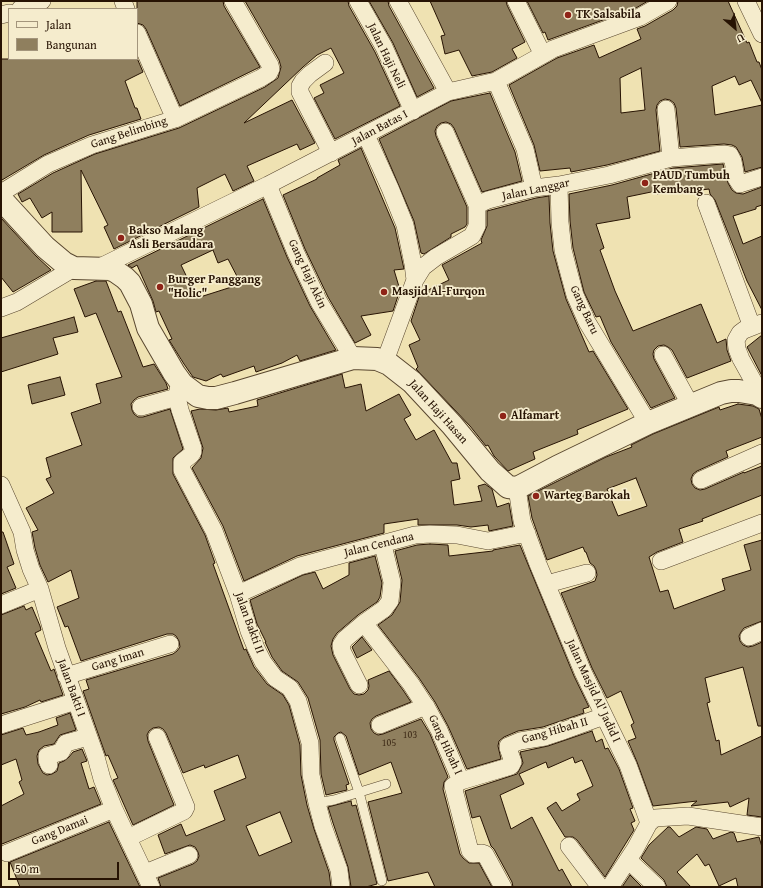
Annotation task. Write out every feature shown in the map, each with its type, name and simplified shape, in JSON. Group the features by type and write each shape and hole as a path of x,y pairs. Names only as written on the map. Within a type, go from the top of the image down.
{"street":[{"path":"23,8 42,1"},
{"name":"Gang Belimbing","path":"1,193 48,164 92,145 175,119 269,73 271,69 270,65 233,1"},
{"name":"Jalan Haji Neli","path":"358,1 384,47 413,111"},
{"path":"398,1 448,92"},
{"path":"516,1 543,55"},
{"name":"Jalan Batas I","path":"1,308 17,302 85,268 268,186 448,92 496,81 553,49 640,17 668,1"},
{"path":"746,1 762,34"},
{"path":"138,35 175,119"},
{"path":"326,63 303,81 300,86 300,92 331,153"},
{"path":"496,81 525,149 534,188"},
{"path":"666,110 671,158"},
{"path":"385,361 415,280 422,267 472,236 476,226 477,205 445,132"},
{"path":"366,135 390,188 404,225 415,280"},
{"name":"Jalan Langgar","path":"477,205 488,200 534,188 559,185 609,175 671,158 726,154 730,155 732,158 736,178 740,184 762,178"},
{"name":"Gang Baru","path":"559,185 560,222 564,250 575,295 587,322 648,422"},
{"name":"Gang Haji Akin","path":"268,186 296,253 319,302 353,358"},
{"path":"1,199 56,257 85,268"},
{"path":"706,203 757,325 740,333 736,340 736,344 742,359 762,397"},
{"name":"Jalan Haji Hasan","path":"85,268 115,271 130,283 141,304 148,328 174,373 179,390 198,396 216,398 353,358 372,358 385,361 419,389 452,425 495,477 508,487 517,488"},
{"path":"663,355 690,406"},
{"path":"141,407 179,390"},
{"name":"Jalan Bakti II","path":"179,390 180,410 193,448 191,455 182,462 182,470 214,531 238,594 249,631 263,662 275,678 290,688 298,701 310,743 311,775 317,803 323,826 339,870 341,887"},
{"path":"517,488 569,460 648,422 721,393 731,391 757,394 762,397"},
{"path":"701,480 762,453"},
{"name":"Jalan Bakti I","path":"1,485 22,532 24,550 40,589 66,676 102,779 148,883"},
{"name":"Jalan Masjid Al' Jadid I","path":"517,488 522,521 583,672 628,765 649,823"},
{"path":"661,561 762,523"},
{"name":"Jalan Cendana","path":"238,594 300,566 403,538 430,534 456,535 488,541 527,533"},
{"path":"359,685 342,651 341,645 345,639 364,623 384,609 390,601 392,582 384,544"},
{"path":"547,584 587,573"},
{"path":"1,605 40,589"},
{"name":"Gang Hibah I","path":"364,623 411,684 426,706 439,730 461,781 454,784 453,787 470,851 473,854 485,854 503,887"},
{"name":"Gang Iman","path":"66,676 170,644"},
{"path":"1,725 76,701"},
{"path":"380,726 426,706"},
{"name":"Gang Hibah II","path":"461,781 511,766 513,762 508,746 520,741 544,737 560,732 604,716"},
{"path":"49,765 47,756 49,754 61,752 66,743 88,737"},
{"path":"128,838 184,811 186,808 157,737"},
{"name":"Gang Damai","path":"6,853 114,809"},
{"path":"610,887 628,860 649,823 655,818 688,816 762,827"},
{"path":"569,846 600,887"},
{"path":"148,883 189,855"},
{"path":"628,860 657,887"}],"lane":[{"path":"340,738 359,792 382,881"},
{"path":"317,803 334,800 386,784"}],"building":[{"path":"137,1 223,1 224,6 260,67 180,106 146,29 143,25 138,23"},
{"path":"245,1 348,1 349,6 375,52 400,106 335,139 314,98 324,93 320,85 344,73 331,48 317,55 303,67 244,123 292,100 315,143 300,150 297,144 247,166 254,181 233,191 225,174 197,188 199,207 114,249 104,227 108,225 81,170 82,232 52,232 52,212 42,218 30,198 22,202 18,194 53,173 95,154 179,128 265,87 278,78 281,67 279,60"},
{"path":"369,1 388,1 389,6 434,88 417,97 393,43"},
{"path":"430,1 506,1 525,42 512,49 517,58 492,72 472,76 459,50 445,54 441,36 445,35"},
{"path":"527,1 648,1 636,8 548,40"},
{"path":"678,1 728,1 747,43 749,42 762,70 762,103 751,80 739,85 735,76 712,86 715,115 762,105 762,167 745,172 742,157 736,147 732,145 724,144 680,147 676,108 674,103 665,99 660,101 656,110 660,151 607,165 571,172 570,168 540,171 534,145 509,85 557,58 594,45 599,58 641,39 637,29 673,10 677,6","holes":["641,68 645,110 621,113 620,78"]},
{"path":"1,59 138,60 143,72 125,81 135,108 137,108 141,119 89,135 44,155 2,180"},
{"path":"490,93 515,152 522,181 482,192 454,128 451,124 446,122 441,123 437,126 435,131 436,136 467,207 467,224 465,227 451,234 451,237 424,254 421,253 414,221 379,139 451,101"},
{"path":"361,148 395,228 404,269 394,270 400,290 393,311 361,316 371,335 355,343 328,297 305,249 283,195 317,179 340,165 338,160"},
{"path":"723,164 728,183 732,190 736,193 743,194 762,187 762,205 756,207 756,209 733,216 743,244 762,236 762,310 747,281 715,200 710,194 709,189 693,191 693,188 657,194 656,191 627,197 630,218 596,224 604,248 600,250 615,291 633,331 701,304 717,343 726,339 727,350 731,361 687,378 672,350 664,345 658,346 654,350 654,359 675,398 651,408 611,342 600,316 596,317 584,292 573,248 569,194 612,185 673,168"},
{"path":"549,196 553,251 566,299 589,352 593,351 628,409 577,430 578,434 533,452 535,459 508,471 494,456 488,445 486,446 470,426 416,369 418,367 409,345 420,340 411,321 420,294 449,280 442,265 482,243 481,240 487,226 487,211"},
{"path":"263,199 287,257 310,306 336,350 300,361 297,355 282,363 256,372 254,366 223,377 221,374 206,381 193,377 169,340 172,339 159,311 156,312 153,301 137,265 132,268 128,265","holes":["213,250 218,263 228,259 241,284 197,298 181,265"]},
{"path":"1,218 51,270 13,292 1,277"},
{"path":"96,281 106,281 118,312 121,311 143,367 154,364 166,383 168,389 138,397 134,400 131,404 132,410 138,417 143,417 170,409 183,449 173,458 173,474 205,535 215,563 213,564 244,650 246,649 254,667 267,684 283,695 289,705 300,745 301,775 307,805 329,872 331,887 161,887 158,878 193,864 197,861 199,856 195,847 190,845 165,854 158,835 181,824 186,836 225,820 214,791 246,778 238,755 205,768 204,765 183,773 166,733 159,727 153,728 147,735 148,741 174,805 133,825 113,780 118,778 108,755 106,756 83,691 89,689 86,680 173,654 180,647 176,636 173,634 167,634 81,661 68,626 65,627 57,607 79,598 71,570 48,582 40,565 32,532 38,530 26,508 54,493 46,479 51,477 46,458 82,445 71,413 101,403 96,384 122,377 96,313 85,317 74,289","holes":["280,812 292,842 259,856 246,826"]},
{"path":"74,317 78,332 53,338 58,354 1,372 1,338"},
{"path":"762,335 762,376 747,347"},
{"path":"342,374 345,388 361,384 366,411 399,394 411,415 404,419 416,440 434,430 452,463 457,463 460,479 451,481 454,505 482,501 478,486 485,484 492,489 497,507 509,503 513,526 489,531 488,525 471,527 457,525 418,525 418,519 384,524 384,533 297,556 244,581 223,526 192,468 201,458 203,448 191,411 200,409 216,410 228,408 229,412 258,406 257,400"},
{"path":"60,377 65,395 32,404 28,385"},
{"path":"738,404 753,406 759,409 762,419 762,437 726,451 728,457 693,474 691,479 692,484 695,488 700,490 705,489 762,466 762,495 702,519 703,521 679,529 683,542 657,552 649,557 660,592 668,590 674,609 725,590 722,579 751,570 744,545 762,540 762,621 744,628 739,636 743,645 748,647 762,642 762,726 758,726 743,667 705,678 710,702 707,703 716,741 719,740 721,755 762,736 762,817 747,815 749,798 730,807 728,802 691,806 697,801 653,806 628,741 636,738 631,725 634,723 621,691 607,698 592,668 561,593 595,581 597,575 596,570 590,563 583,547 547,560 532,518 528,496 606,457 632,447 631,445 653,434 719,407 720,410","holes":["636,478 647,506 618,516 607,489"]},
{"path":"1,532 3,532 14,564 7,567 16,588 1,594"},
{"path":"417,545 448,545 449,556 493,551 520,545 574,676 589,707 583,709 584,713 543,727 518,731 504,737 499,741 498,746 501,759 467,769 448,726 435,702 419,678 378,625 392,615 400,602 402,580 395,551"},
{"path":"375,556 382,583 380,597 377,602 358,615 337,633 331,646 333,655 354,694 364,694 368,690 368,680 389,671 403,690 411,702 376,716 370,723 371,729 378,735 383,734 421,719 430,734 448,777 444,782 443,789 460,854 469,863 479,863 492,887 435,887 428,872 388,881 368,802 402,793 391,762 359,775 346,736 341,732 338,733 334,737 334,740 349,784 346,785 347,790 326,795 321,774 320,740 308,698 298,682 282,671 272,657 257,624 250,600 303,575 315,572 323,589 349,575 349,563"},
{"path":"24,606 26,610 32,607 41,630 35,633 51,671 54,669 63,695 41,702 40,700 25,707 1,714 1,615"},
{"path":"362,637 372,650 357,658 352,647"},
{"path":"70,713 76,730 60,735 54,744 44,746 39,750 37,756 38,764 43,773 47,775 52,774 57,771 59,763 64,761 73,752 82,749 87,761 81,763 89,789 94,787 101,804 2,844 1,806 24,794 19,782 22,780 16,759 1,765 1,735 23,728 26,735 39,732 58,725 56,718"},
{"path":"592,731 596,742 602,739 605,749 608,748 619,769 633,808 630,809 635,821 631,823 634,830 605,877 577,840 573,837 565,837 547,808 556,802 562,811 580,800 577,794 593,786 582,760 575,763 573,757 548,768 546,762 519,774 524,784 500,795 511,829 532,817 559,871 562,869 572,887 513,887 512,882 491,846 480,816 472,818 465,791 517,774 523,763 520,752 548,746"},
{"path":"351,801 352,806 356,805 377,884 366,887 351,887 348,867 328,807"},
{"path":"109,822 140,887 20,887 10,862"},
{"path":"668,827 670,827 679,837 696,827 707,829 713,839 731,832 734,833 737,842 759,837 762,847 762,887 738,887 736,878 719,886 709,864 705,866 697,854 677,872 691,887 667,887 664,880 641,858 649,845"},
{"path":"630,875 642,887 622,887"}],"place":[{"name":"TK Salsabila","path":"568,15"},
{"name":"PAUD Tumbuh Kembang","path":"645,183"},
{"name":"Bakso Malang Asli Bersaudara","path":"121,238"},
{"name":"Burger Panggang \"Holic\"","path":"160,287"},
{"name":"Masjid Al-Furqon","path":"384,292"},
{"name":"Alfamart","path":"503,416"},
{"name":"Warteg Barokah","path":"536,496"}]}
